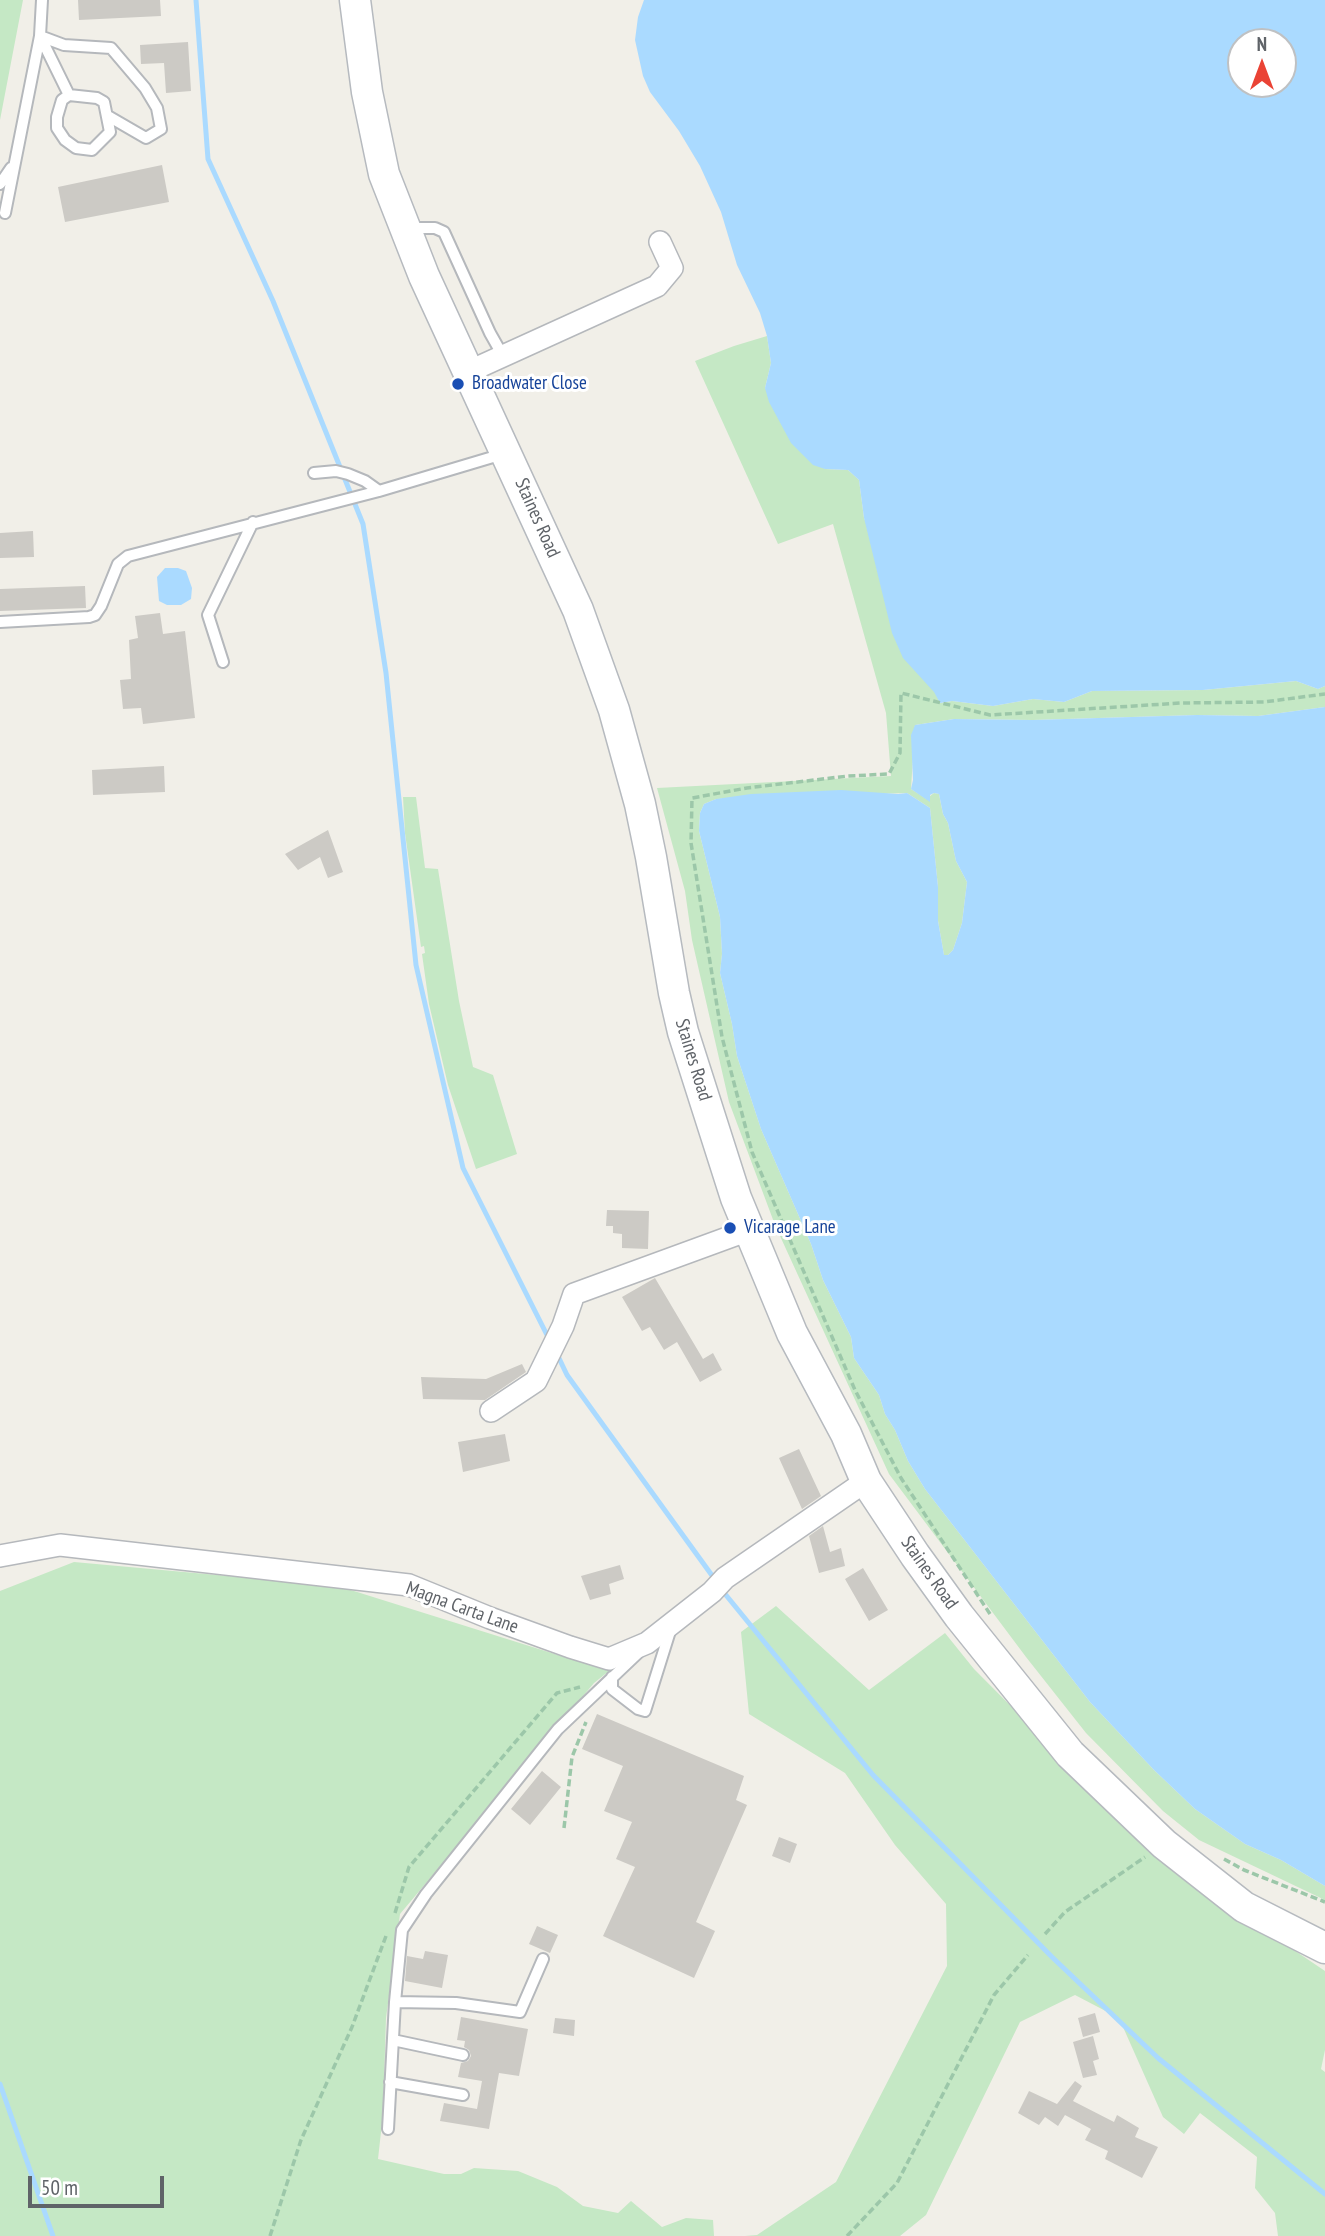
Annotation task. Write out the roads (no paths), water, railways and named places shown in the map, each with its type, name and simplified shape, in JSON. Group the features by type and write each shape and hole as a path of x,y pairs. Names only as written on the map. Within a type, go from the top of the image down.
{"main road":[{"name":"Staines Road","path":"355,0 367,92 384,174 424,276 508,452 578,610 614,710 646,831 683,1032 736,1198 792,1333 846,1434 866,1480 915,1555 959,1616 1070,1754 1164,1843 1244,1907 1325,1948"}],"street":[{"path":"470,371 657,286 672,268 660,242"},
{"path":"491,1411 536,1381 563,1326 574,1294 749,1230"},
{"name":"Magna Carta Lane","path":"0,1556 60,1545 409,1585 502,1622 609,1659 647,1643 718,1585 866,1480"}],"lane":[{"path":"5,213 40,36 42,0"},
{"path":"40,36 69,94"},
{"path":"40,36 64,45 111,48 151,98 157,108 161,129 146,138 108,116"},
{"path":"69,94 97,98 104,102 110,132 92,150 76,148 65,140 57,128 62,100 69,94"},
{"path":"0,184 15,163"},
{"path":"405,228 435,228 444,233 489,333 503,356"},
{"path":"0,622 95,615 123,558 379,491 508,452"},
{"path":"314,473 336,471 348,474 379,491"},
{"path":"223,663 208,615 253,522"},
{"path":"612,1677 612,1689 638,1709 645,1711 673,1622"},
{"path":"388,2129 402,1930 420,1903 558,1730 647,1643"},
{"path":"395,2002 456,2003 520,2012 543,1959"},
{"path":"393,2040 463,2055"},
{"path":"390,2081 463,2095"}],"water":[{"path":"644,0 1325,0 1325,686 1318,689 1296,681 1203,690 1092,691 1064,702 1033,699 993,706 952,701 940,703 934,692 903,658 892,633 864,518 859,480 848,470 825,469 813,465 791,443 769,402 765,388 771,363 760,313 737,265 721,212 700,166 679,131 650,92 643,76 635,40 638,17"},
{"path":"165,568 186,571 192,588 191,599 181,605 167,605 159,601 157,577"},
{"path":"1325,707 1325,1886 1281,1860 1245,1844 1195,1809 1154,1770 1090,1702 925,1489 908,1461 885,1414 879,1395 854,1358 851,1337 823,1280 811,1244 761,1129 737,1056 720,973 720,917 699,831 700,813 704,804 716,799 751,794 841,790 907,793 930,808 938,887 938,921 944,955 948,955 953,950 962,923 967,882 956,861 939,794 930,795 930,802 911,789 911,735 915,725 954,719 1258,716"}],"waterway":[{"path":"196,0 208,159 273,301 363,524 386,673 416,965 463,1168 549,1339"},
{"path":"557,1354 567,1375 716,1581"},
{"path":"721,1589 873,1775 1052,1957 1158,2058 1325,2194"},
{"path":"0,2084 53,2236"}],"place":[{"name":"Broadwater Close","path":"458,384"},
{"name":"Vicarage Lane","path":"730,1228"}]}
